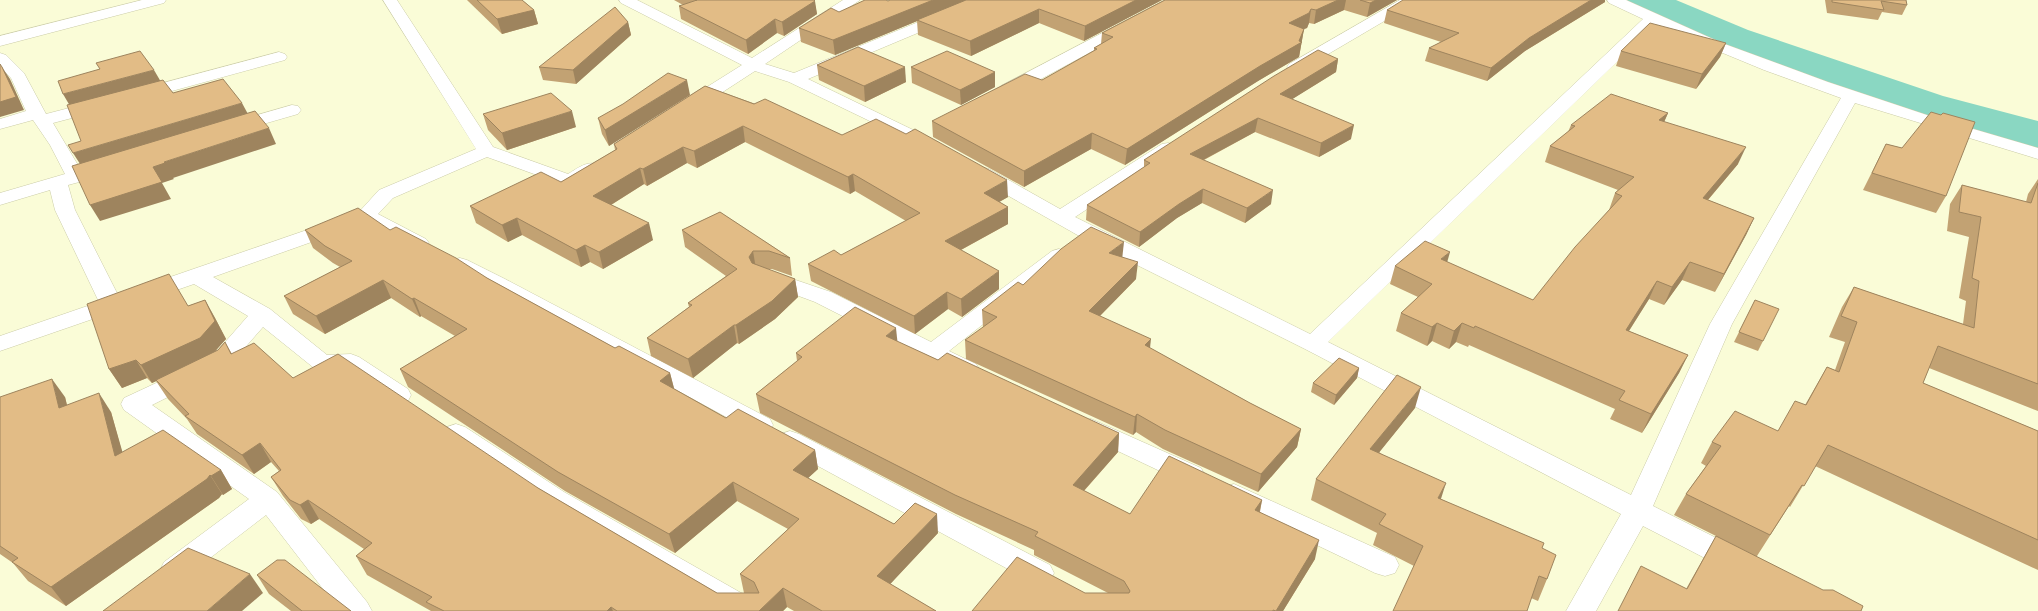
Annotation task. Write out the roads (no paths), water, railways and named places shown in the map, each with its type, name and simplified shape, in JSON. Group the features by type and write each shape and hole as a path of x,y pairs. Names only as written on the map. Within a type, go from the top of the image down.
{"street":[{"path":"0,41 159,0"},
{"path":"390,0 486,151 570,181 603,160"},
{"path":"626,0 754,65 795,79 924,133 958,160 1088,232 1312,344 1757,572"},
{"path":"675,115 754,65 825,11 853,0"},
{"path":"795,79 984,0"},
{"path":"994,97 1176,0"},
{"path":"1284,73 1410,0"},
{"path":"1614,0 1652,19 1779,72 2038,154"},
{"path":"1312,344 1652,19"},
{"path":"0,124 119,100 279,57"},
{"path":"0,58 18,76 39,117 75,177 64,210 112,305"},
{"path":"1582,611 1637,511 1721,324 1851,95"},
{"path":"218,133 292,110"},
{"path":"1062,217 1180,140"},
{"path":"0,344 366,216 386,194 486,151"},
{"path":"0,199 75,177"},
{"path":"366,216 550,310 626,354 1062,585"},
{"path":"931,353 1088,232"},
{"path":"764,275 823,298 931,353 989,380"},
{"path":"196,276 262,314 322,363 351,362 555,499 747,611"},
{"path":"262,314 220,362 133,404 268,499 357,611"},
{"path":"1068,417 1385,564"},
{"path":"156,583 268,499"}],"waterway":[{"path":"1645,0 1734,38 1928,105 2038,135"}]}
